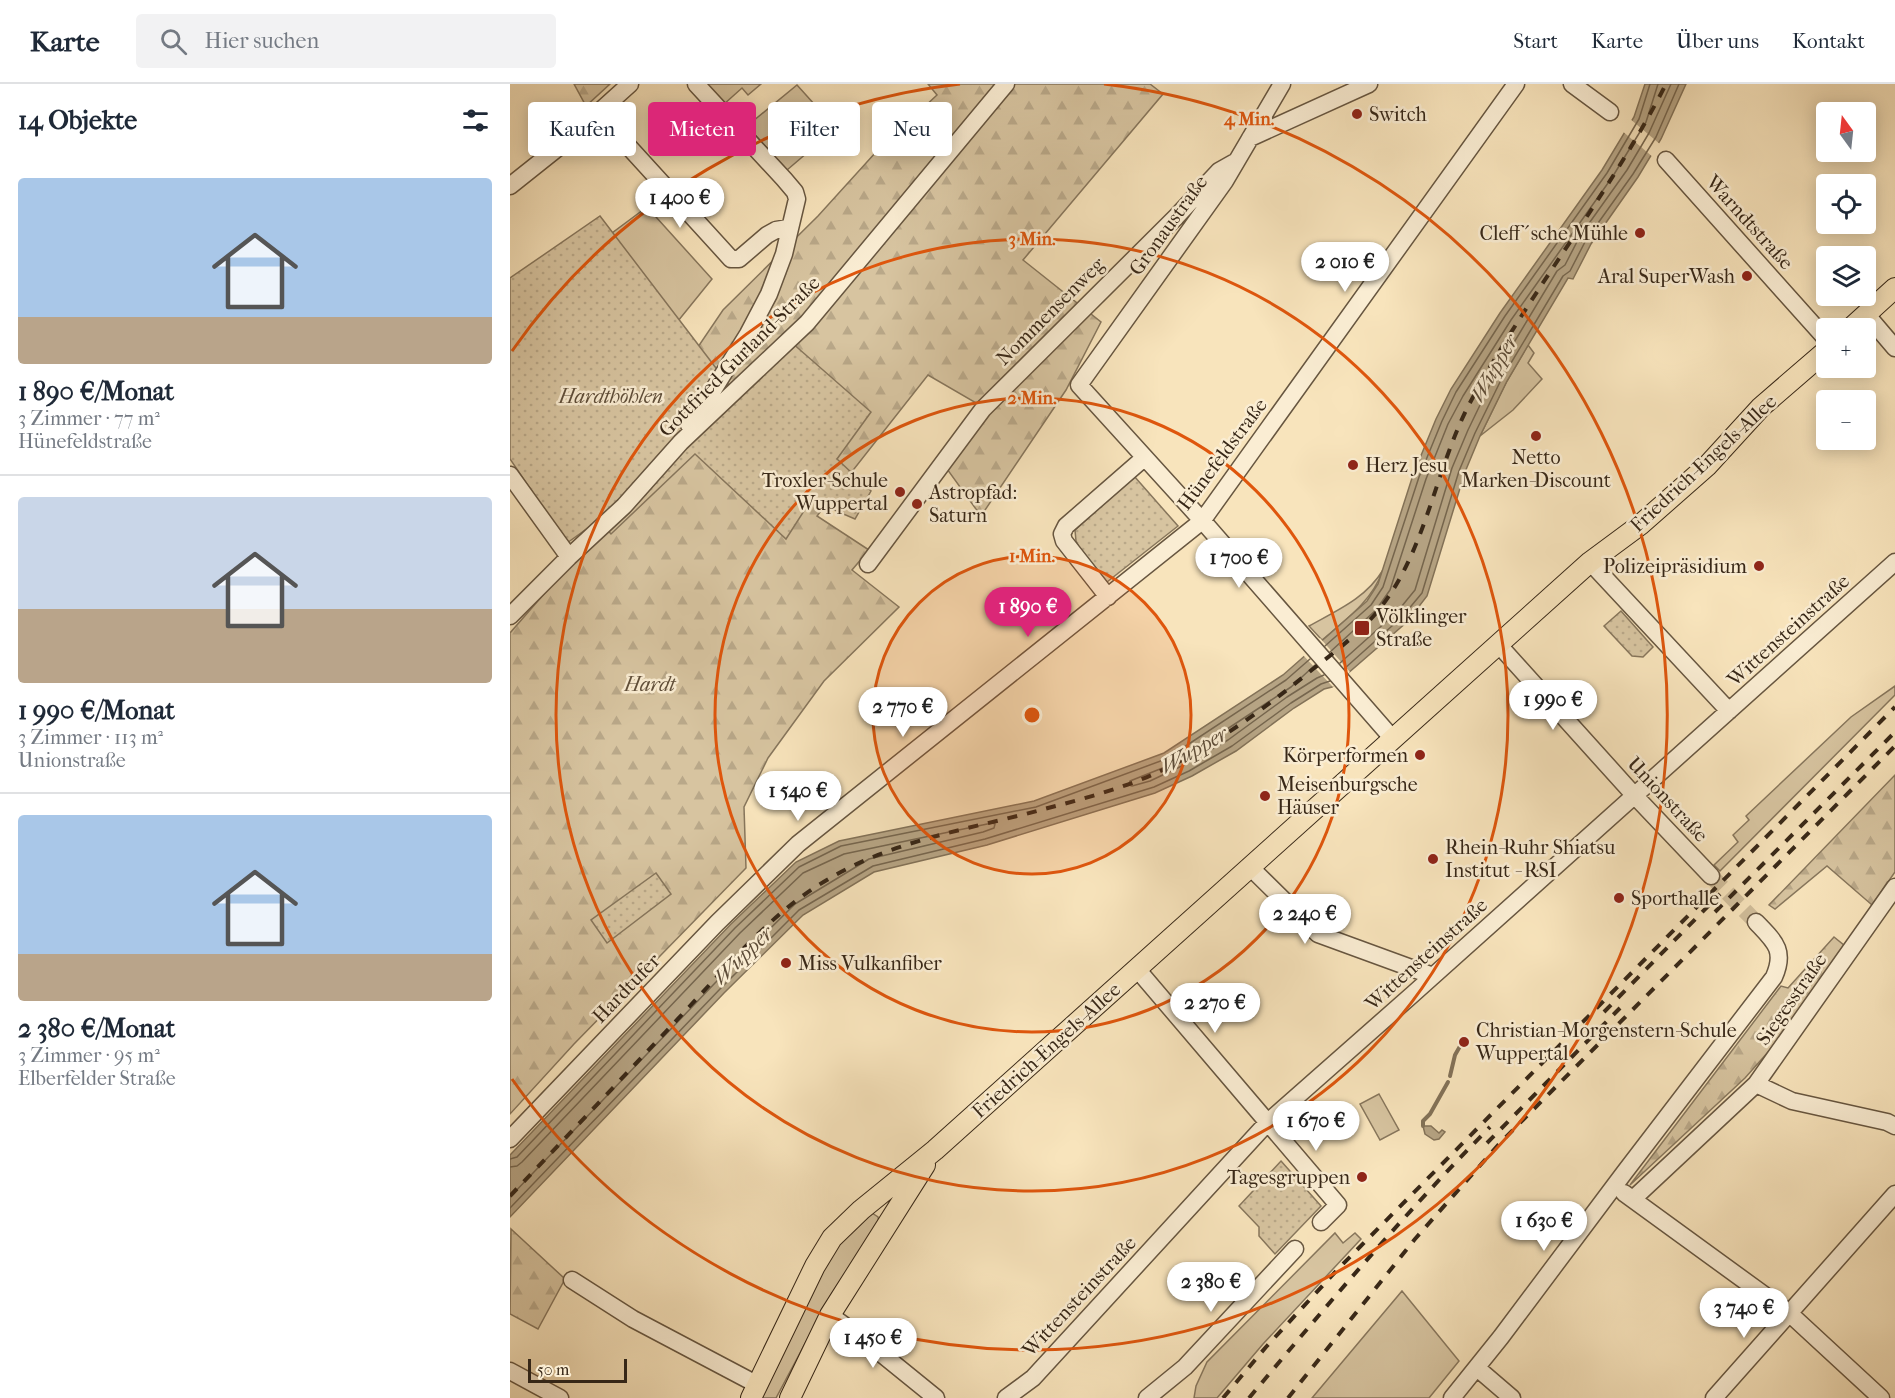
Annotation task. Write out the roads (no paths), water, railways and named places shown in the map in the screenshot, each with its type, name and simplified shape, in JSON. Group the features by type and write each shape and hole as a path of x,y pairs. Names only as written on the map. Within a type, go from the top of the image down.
{"main road":[{"path":"1862,318 1895,288"},
{"name":"Friedrich-Engels-Allee","path":"754,1391 793,1310 832,1238 861,1210 935,1150 1590,562 1640,525 1707,466 1761,407 1816,360"},
{"name":"Friedrich-Engels-Allee","path":"790,1398 830,1315 935,1150"},
{"path":"861,1210 878,1207 884,1216 885,1226"}],"street":[{"path":"610,102 630,84"},
{"path":"681,442 692,418 707,400 748,334 769,294 784,254 788,228 797,199 795,192 784,179 696,84"},
{"name":"Gottfried-Gurland-Straße","path":"510,616 568,557 624,506 681,442 807,323 1006,84"},
{"name":"Gronaustraße","path":"1144,458 1079,385 1225,181 1282,84"},
{"path":"1250,138 1369,84"},
{"name":"Hünefeldstraße","path":"773,867 798,844 1202,521 1516,84"},
{"path":"1572,84 1610,112"},
{"path":"636,155 731,259 739,259 776,230 788,228"},
{"path":"510,186 546,156"},
{"name":"Warndtstraße","path":"1666,160 1816,328"},
{"name":"Nommensenweg","path":"868,564 983,409 1184,209 1219,171 1235,161"},
{"path":"1866,314 1895,348"},
{"path":"1108,597 1064,541 1062,534 1066,526 1144,458 1393,739"},
{"path":"510,475 568,557"},
{"path":"1590,562 1729,711"},
{"name":"Wittensteinstraße","path":"1006,1398 1033,1378 1268,1122 1895,562"},
{"name":"Unionstraße","path":"1498,644 1634,795 1711,876"},
{"name":"Hardtufer","path":"510,1139 773,867"},
{"path":"1250,867 1318,934 1433,976"},
{"name":"Siegesstraße","path":"1633,1199 1756,1084 1895,888"},
{"path":"1452,1398 1774,977 1780,960 1779,950 1773,939 1756,922"},
{"path":"1137,969 1338,1204 1321,1222"},
{"path":"1756,1084 1792,1101 1887,1122 1895,1126"},
{"path":"1613,1186 1789,1313 1881,1398"},
{"path":"1714,1398 1895,1194"},
{"path":"1147,1398 1185,1367 1295,1250"},
{"name":"Friedrich-Engels-Allee","path":"572,1280 754,1391"},
{"path":"830,1315 936,1398"},
{"path":"1477,1368 1512,1398"},
{"path":"510,1371 561,1398"}],"water":[{"name":"Wupper","path":"1645,84 1686,84 1661,139 1638,177 1591,244 1573,279 1568,278 1507,381 1465,472 1427,596 1407,622 1332,687 1324,689 1294,708 1236,751 1192,776 1155,793 987,845 874,872 803,915 724,993 510,1217 510,1155 731,924 796,862 839,841 1034,801 1164,753 1283,675 1367,601 1378,584 1413,475 1451,389 1500,313 1602,170 1634,117"},
{"path":"1423,1126 1431,1126 1439,1133 1442,1130 1445,1132 1439,1139 1434,1140 1425,1134"}],"waterway":[{"path":"1450,1076 1455,1055 1463,1041"},
{"path":"1423,1126 1423,1121 1430,1114 1448,1082"}],"tunnel":[{"path":"1711,876 1756,922"}],"railway":[{"path":"510,1196 739,953 774,919 812,890 832,877 883,853 937,836 1088,797 1152,775 1195,753 1236,727 1359,631 1385,601 1402,575 1426,517 1458,427 1472,399 1519,319 1596,203 1644,125 1666,84"},
{"path":"1223,1398 1266,1347 1338,1269 1895,707"},
{"path":"1715,912 1895,732"},
{"path":"1288,1398 1415,1239 1499,1144 1895,746"},
{"path":"1604,1012 1720,894"},
{"path":"1487,1143 1620,1008"},
{"path":"1249,1398 1397,1226 1490,1127"}],"place":[{"name":"Switch","path":"1357,114"},
{"name":"Cleff´sche Mühle","path":"1640,233"},
{"name":"Aral SuperWash","path":"1747,276"},
{"name":"Netto Marken-Discount","path":"1536,436"},
{"name":"Herz Jesu","path":"1353,465"},
{"name":"Troxler-Schule Wuppertal","path":"900,492"},
{"name":"Astropfad: Saturn","path":"917,504"},
{"name":"Polizeipräsidium","path":"1759,566"},
{"name":"Völklinger Straße","path":"1362,628"},
{"name":"Körperformen","path":"1420,755"},
{"name":"Meisenburgsche Häuser","path":"1265,796"},
{"name":"Rhein-Ruhr Shiatsu Institut - RSI","path":"1433,859"},
{"name":"Sporthalle","path":"1619,898"},
{"name":"Miss Vulkanfiber","path":"786,963"},
{"name":"Christian-Morgenstern-Schule Wuppertal","path":"1464,1042"},
{"name":"Tagesgruppen","path":"1362,1177"}],"park label":[{"name":"Hardthöhlen","path":"611,396"},
{"name":"Hardt","path":"650,684"}]}
